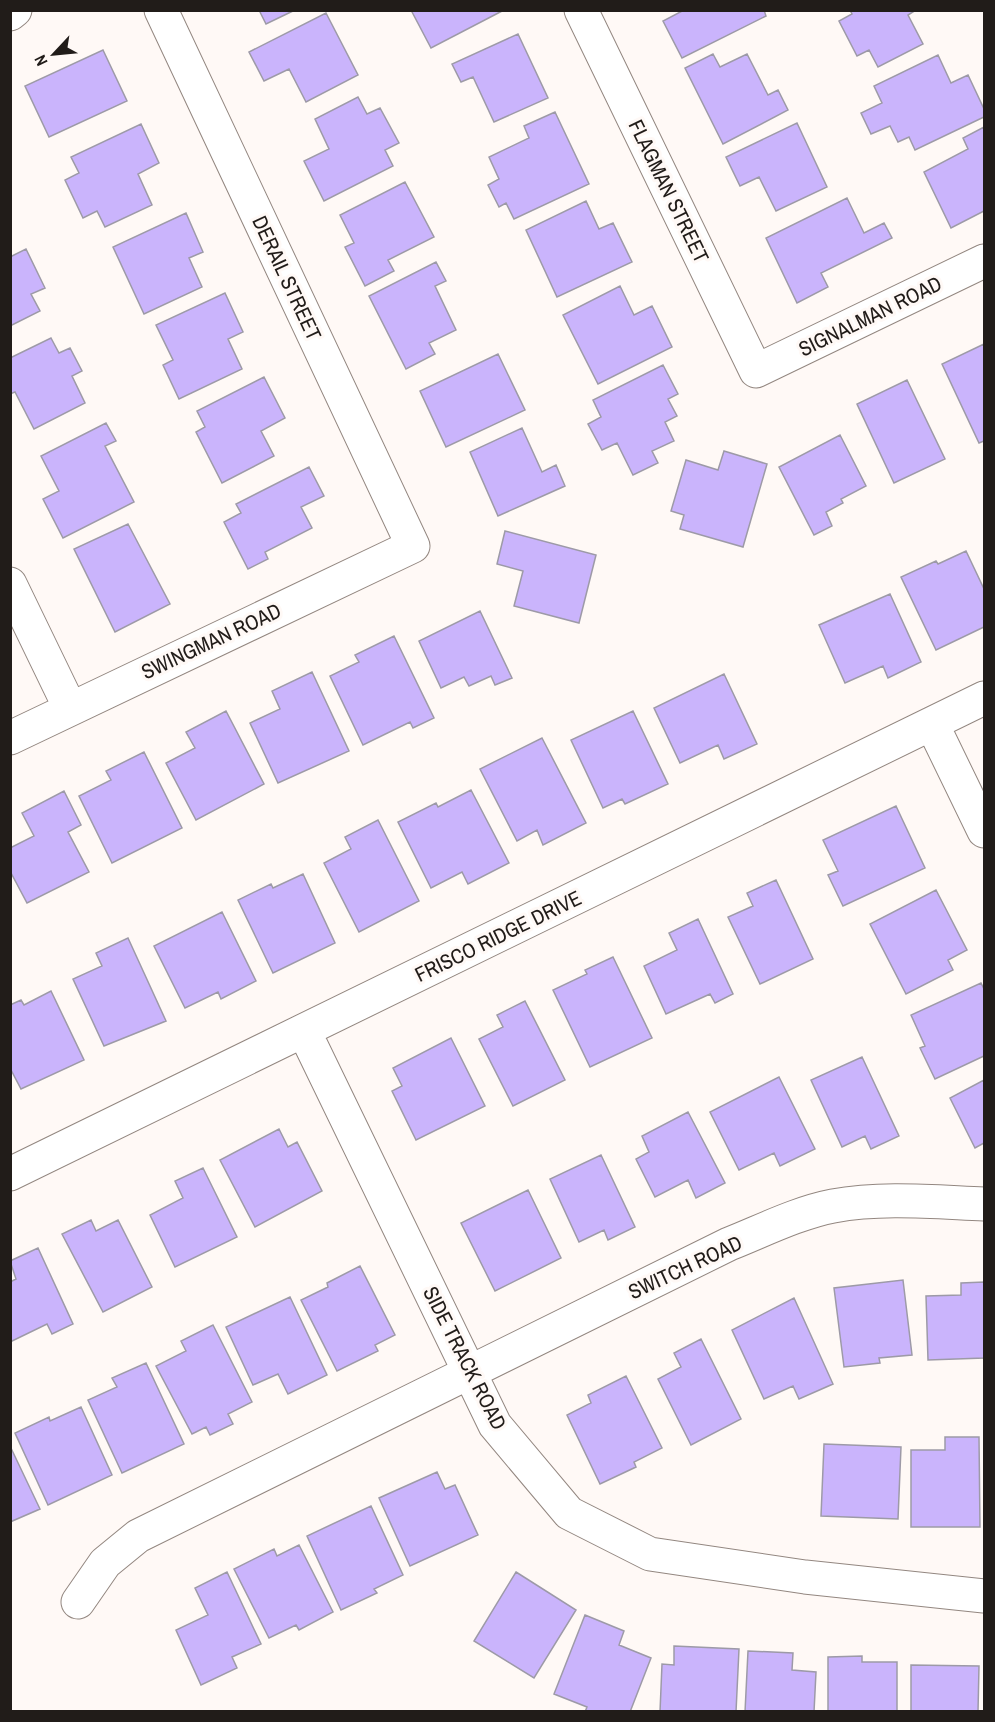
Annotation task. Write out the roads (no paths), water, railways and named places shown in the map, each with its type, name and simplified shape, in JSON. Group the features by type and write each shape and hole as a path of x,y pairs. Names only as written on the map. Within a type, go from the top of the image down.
{"street":[{"path":"10,14 15,10"},
{"name":"DERAIL STREET","path":"160,10 413,546"},
{"name":"FLAGMAN STREET","path":"581,10 756,371"},
{"name":"SIGNALMAN ROAD","path":"756,371 984,261"},
{"name":"SWINGMAN ROAD","path":"10,738 413,546"},
{"path":"10,584 70,708"},
{"name":"FRISCO RIDGE DRIVE","path":"10,1174 984,698"},
{"path":"932,724 984,831"},
{"name":"SIDE TRACK ROAD","path":"304,1031 495,1425 569,1513 650,1554 806,1577 984,1596"},
{"name":"SWITCH ROAD","path":"78,1602 105,1563 138,1536 729,1244 802,1214 832,1206 870,1202 984,1204"}]}
